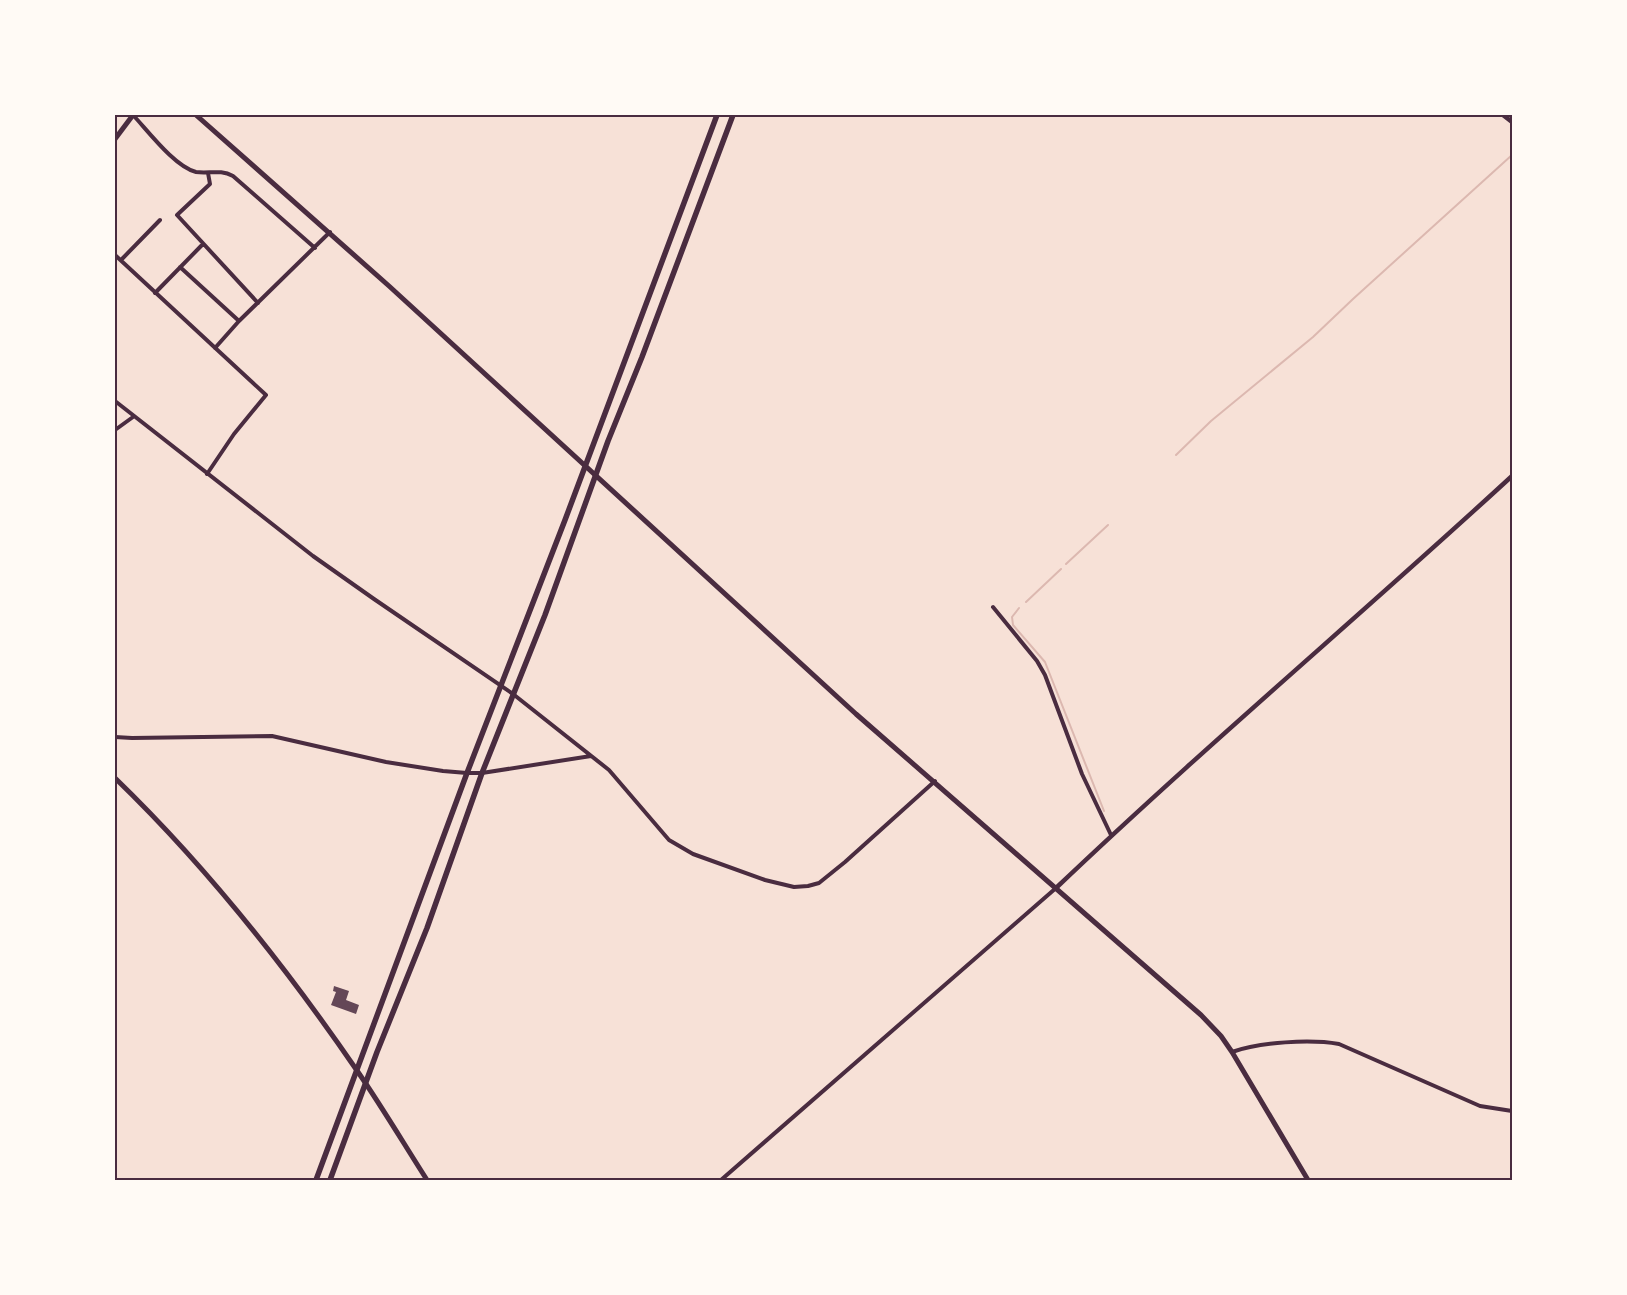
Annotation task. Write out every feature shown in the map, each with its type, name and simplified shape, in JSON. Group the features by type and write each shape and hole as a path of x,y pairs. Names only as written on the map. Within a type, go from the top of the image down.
{"highway":[{"path":"316,1180 467,773 717,115"},
{"path":"330,1180 377,1052 427,928 482,773 545,615 733,115"}],"main road":[{"path":"115,139 133,115"},
{"path":"196,115 330,232 849,707 1200,1015 1232,1052 1308,1180"},
{"path":"115,778 180,844 251,927 358,1071 428,1180"}],"street":[{"path":"133,115 178,162 195,172 208,173 218,171 233,176 315,248"},
{"path":"1503,115 1512,122"},
{"path":"208,173 210,184 178,215 258,303"},
{"path":"121,260 160,220"},
{"path":"215,348 239,321 330,232"},
{"path":"155,293 203,244"},
{"path":"115,255 266,395 234,434 207,474"},
{"path":"180,267 239,321"},
{"path":"115,401 133,417 313,556 374,600 513,694 609,770 669,840 693,854 765,880 794,887 819,883 935,781"},
{"path":"115,430 133,417"},
{"path":"720,1180 1056,888 1111,835 1512,476"},
{"path":"993,607 1037,661 1045,675 1086,783 1111,835"},
{"path":"115,737 272,736 386,762 467,773 482,773 591,756"},
{"path":"1232,1052 1247,1047 1306,1042 1339,1044 1480,1106 1512,1111"}],"building":[{"path":"334,986 349,991 346,1000 359,1005 356,1014 331,1005 336,992 333,991"}],"waterway":[{"path":"1176,455 1211,421 1313,337 1512,155"},
{"path":"1066,564 1108,525"},
{"path":"1026,602 1061,569"},
{"path":"1019,608 1012,617 1013,625 1045,662 1104,811"}]}
